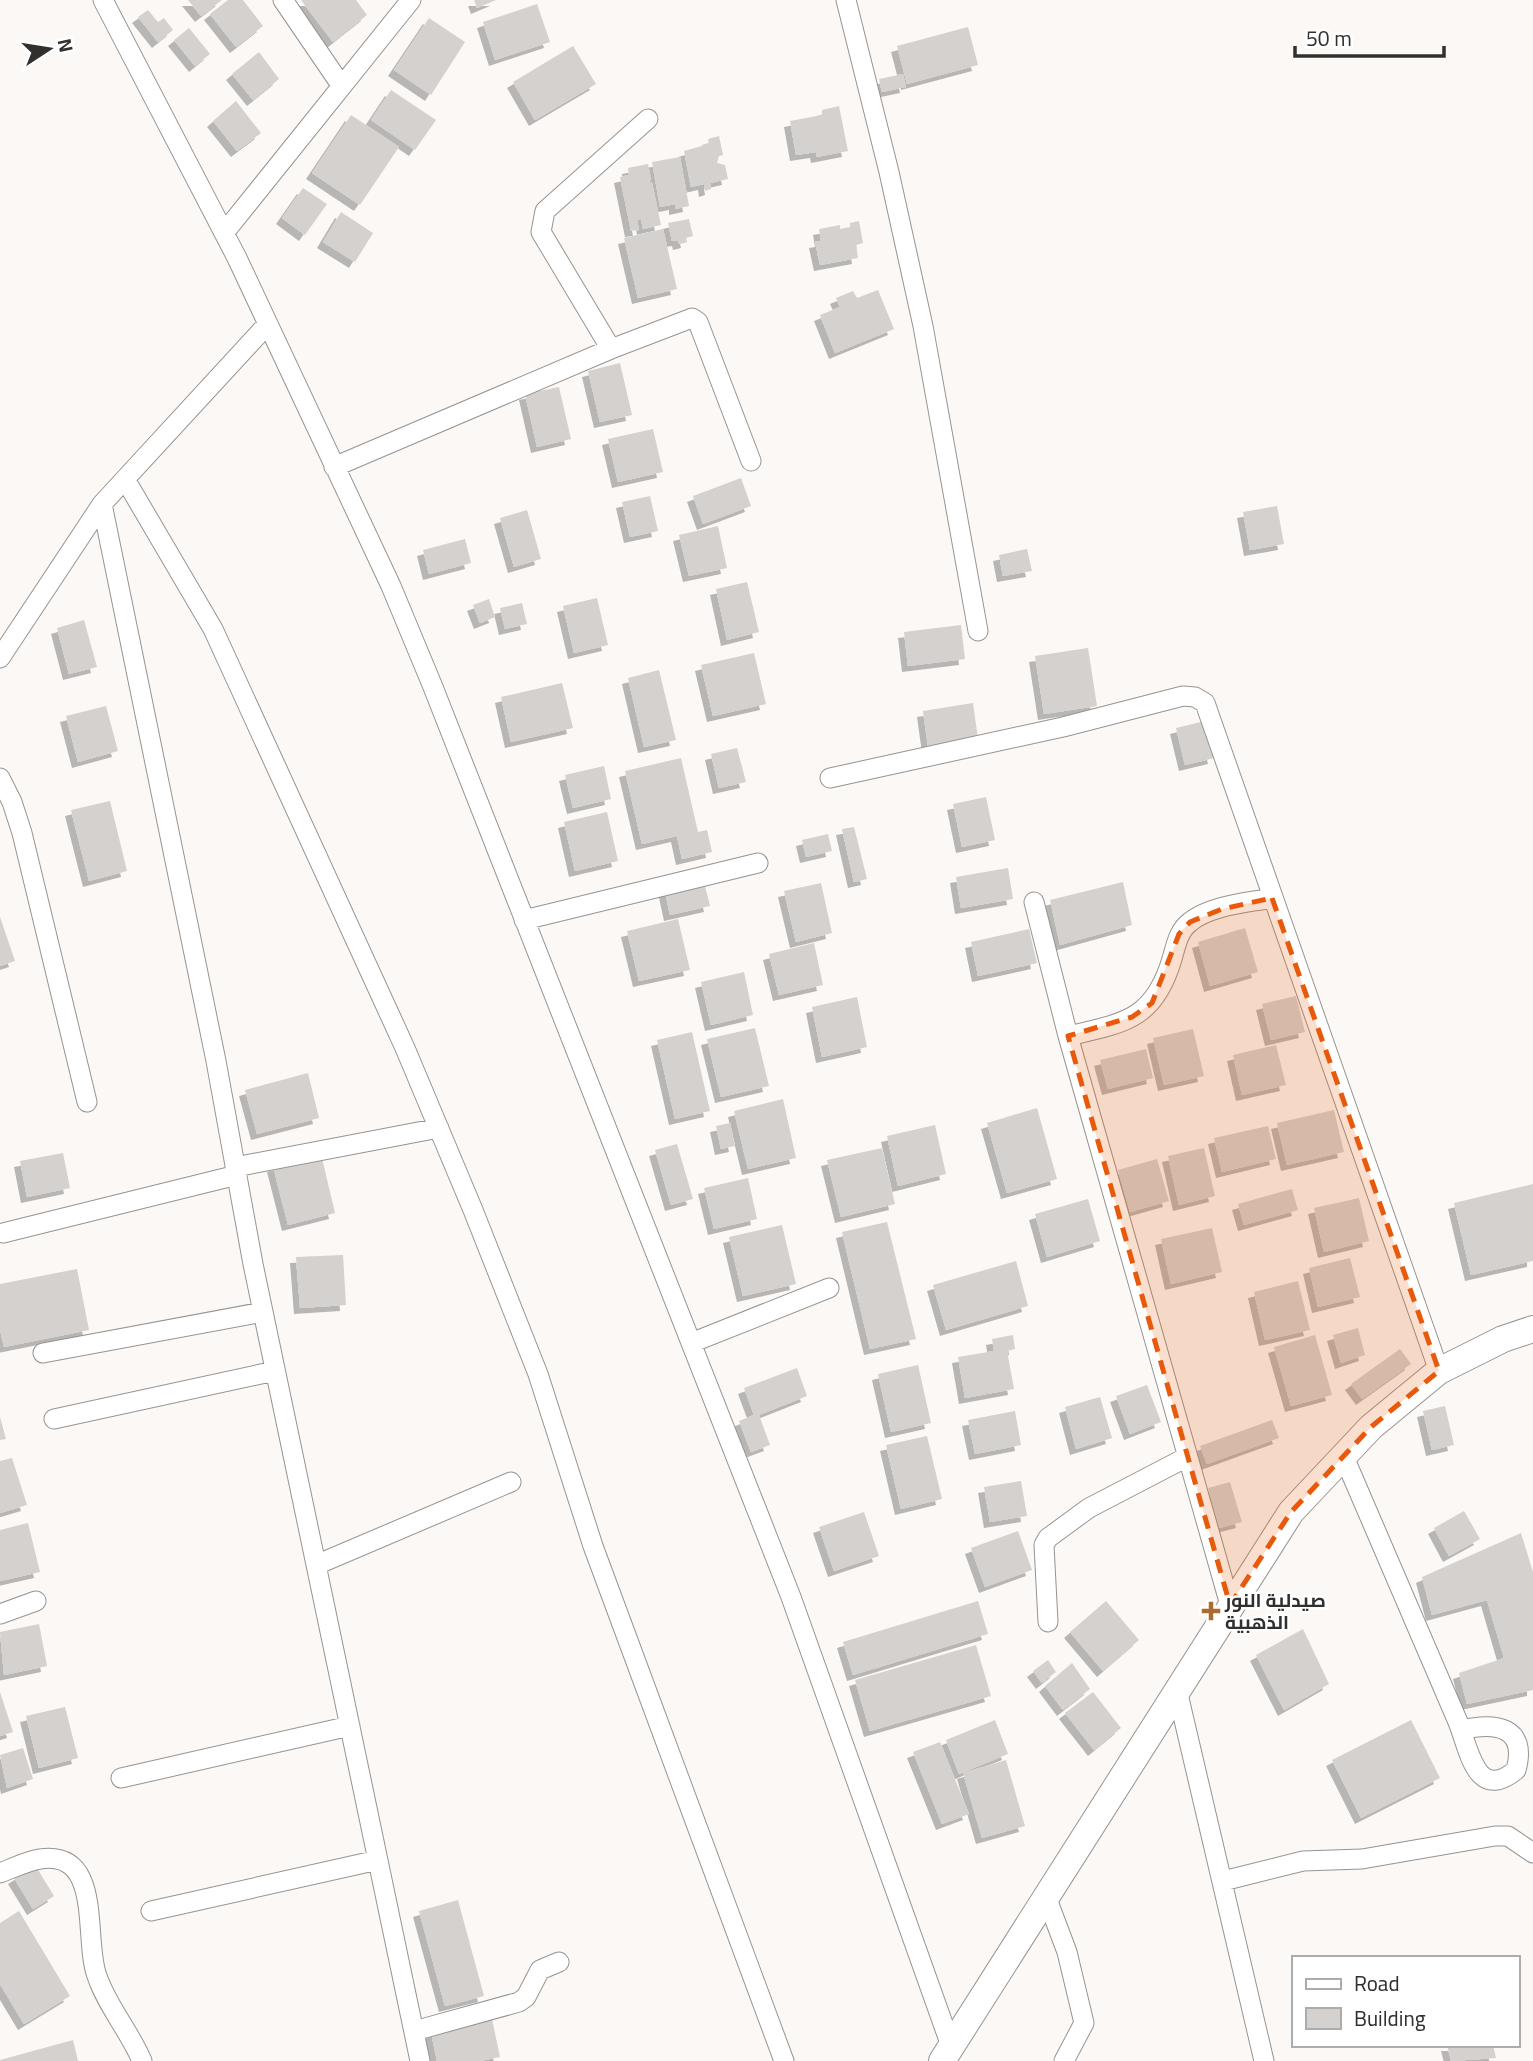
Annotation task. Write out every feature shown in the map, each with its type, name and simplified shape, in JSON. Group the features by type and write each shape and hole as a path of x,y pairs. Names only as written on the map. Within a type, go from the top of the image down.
{"main road":[{"path":"946,2054 1291,1512 1371,1427 1438,1371 1493,1343 1533,1329"}],"street":[{"path":"103,0 224,233 391,586 428,674 791,1597 946,2054"},
{"path":"283,0 341,85"},
{"path":"846,0 889,172 923,326 978,631"},
{"path":"224,233 406,2"},
{"path":"611,349 541,232 541,221 545,211 648,120"},
{"path":"334,467 611,349 692,318 698,321 751,461"},
{"path":"0,658 102,504 266,326"},
{"path":"125,479 213,629 362,952 439,1128 538,1374 598,1559 784,2061"},
{"path":"102,504 275,1371 420,2061"},
{"path":"830,778 1063,727 1183,696 1195,697 1205,704 1438,1371"},
{"path":"0,778 12,802 22,833 88,1102"},
{"path":"524,920 758,863"},
{"path":"1068,1036 1132,1017 1152,1003 1165,981 1179,934 1190,922 1222,909 1272,898"},
{"path":"1034,902 1068,1036 1230,1605"},
{"path":"3,1233 236,1170 439,1128"},
{"path":"691,1343 829,1288"},
{"path":"43,1353 263,1312"},
{"path":"54,1419 275,1371"},
{"path":"1048,1622 1044,1552 1048,1538 1089,1508 1186,1457"},
{"path":"1344,1457 1461,1730"},
{"path":"316,1564 511,1482"},
{"path":"0,1614 36,1601"},
{"path":"1177,1690 1264,2061"},
{"path":"121,1777 350,1726"},
{"path":"1223,1881 1303,1861 1362,1859 1495,1836 1508,1836 1533,1853"},
{"path":"0,1873 41,1858 72,1866 83,1878 88,1892 91,1957 98,1979 142,2061"},
{"path":"151,1911 378,1860"},
{"path":"1047,1899 1067,1952 1084,2023 1063,2061"},
{"path":"414,2031 519,2003 526,1997 540,1970 559,1962"}],"highlighted area":[{"path":"1272,898 1439,1371 1371,1427 1291,1512 1230,1605 1068,1036 1132,1017 1152,1003 1179,934 1190,922 1222,909"}],"building":[{"path":"188,0 222,0 201,16"},
{"path":"228,0 243,0 263,26 236,47 210,14"},
{"path":"301,0 356,0 367,15 333,42"},
{"path":"474,0 496,0 477,8"},
{"path":"537,4 550,42 495,60 483,22"},
{"path":"148,10 158,22 164,18 173,30 158,42 138,17"},
{"path":"429,18 465,42 431,95 394,70"},
{"path":"968,27 978,65 907,84 897,46"},
{"path":"189,28 210,54 195,66 174,40"},
{"path":"573,46 596,84 535,120 513,82"},
{"path":"259,52 279,79 253,100 232,74"},
{"path":"903,74 906,87 882,92 879,79"},
{"path":"391,90 436,120 415,150 371,120"},
{"path":"236,101 261,133 237,151 213,121"},
{"path":"839,106 848,151 817,157 816,152 796,155 790,121 822,115 822,110"},
{"path":"351,115 399,147 360,205 312,173"},
{"path":"719,136 723,155 719,156 717,163 725,165 728,179 710,183 711,189 705,191 704,184 691,187 684,151 709,144 708,139"},
{"path":"680,157 689,206 675,209 675,204 660,207 652,162"},
{"path":"648,164 651,180 647,181 652,183 661,225 643,229 641,219 637,220 639,230 631,231 620,177 629,175 628,168"},
{"path":"303,188 327,204 305,235 282,218"},
{"path":"341,212 373,233 355,262 323,242"},
{"path":"689,219 693,236 686,238 687,242 679,244 678,240 672,241 668,223"},
{"path":"859,221 863,243 856,245 858,258 820,265 815,242 821,241 819,229 840,225 840,229 850,227 850,223"},
{"path":"663,229 677,289 638,298 624,238"},
{"path":"878,290 894,329 835,353 820,315 840,307 836,298 853,291 857,298"},
{"path":"620,363 632,415 600,422 588,371"},
{"path":"559,387 571,439 537,447 525,394"},
{"path":"653,429 663,472 618,482 608,439"},
{"path":"741,478 751,506 703,524 693,496"},
{"path":"650,496 658,531 630,537 622,502"},
{"path":"1277,506 1284,544 1250,550 1243,512"},
{"path":"527,510 541,559 514,567 500,518"},
{"path":"718,526 727,568 689,576 679,535"},
{"path":"465,539 471,563 429,574 423,550"},
{"path":"1027,549 1032,571 1003,576 999,555"},
{"path":"747,582 759,632 727,640 716,589"},
{"path":"597,598 608,645 574,653 563,606"},
{"path":"489,599 495,617 480,623 473,605"},
{"path":"522,603 527,624 505,629 500,608"},
{"path":"84,620 97,667 69,674 57,628"},
{"path":"961,625 965,659 908,666 904,632"},
{"path":"1088,648 1097,706 1044,714 1035,656"},
{"path":"754,653 766,704 713,716 701,665"},
{"path":"659,670 676,740 644,747 628,678"},
{"path":"562,683 573,728 511,742 501,697"},
{"path":"973,703 978,739 928,747 923,711"},
{"path":"106,706 118,751 78,762 66,716"},
{"path":"1205,721 1214,758 1185,765 1176,728"},
{"path":"737,748 746,782 719,788 711,754"},
{"path":"681,758 698,832 707,830 712,852 682,859 677,836 642,844 625,771"},
{"path":"604,766 611,799 573,808 565,775"},
{"path":"986,797 995,840 962,847 953,804"},
{"path":"110,801 127,871 89,881 71,810"},
{"path":"607,812 618,861 575,871 564,822"},
{"path":"854,827 867,879 854,882 842,829"},
{"path":"828,834 832,851 806,857 802,840"},
{"path":"1008,868 1013,899 961,908 956,877"},
{"path":"703,878 710,906 670,915 664,887"},
{"path":"1123,882 1132,925 1060,945 1050,900"},
{"path":"821,883 832,933 796,942 784,891"},
{"path":"0,917 15,961 0,966"},
{"path":"678,919 690,970 639,981 627,931"},
{"path":"1245,928 1258,972 1210,986 1198,942"},
{"path":"1029,929 1037,963 978,976 971,942"},
{"path":"814,943 823,985 779,995 769,954"},
{"path":"744,972 753,1015 711,1025 701,982"},
{"path":"1296,996 1305,1032 1271,1040 1262,1004"},
{"path":"857,997 867,1047 822,1057 812,1007"},
{"path":"755,1028 769,1086 721,1097 707,1039"},
{"path":"1193,1029 1204,1076 1164,1085 1153,1038"},
{"path":"692,1032 710,1111 675,1119 657,1040"},
{"path":"1276,1045 1286,1085 1242,1095 1233,1055"},
{"path":"1146,1049 1153,1078 1108,1089 1100,1060"},
{"path":"308,1073 319,1118 257,1134 245,1090"},
{"path":"783,1099 796,1158 748,1169 734,1111"},
{"path":"1037,1108 1057,1179 1007,1193 987,1123"},
{"path":"1334,1110 1344,1152 1287,1165 1277,1123"},
{"path":"730,1123 735,1146 721,1149 716,1126"},
{"path":"935,1125 946,1174 898,1186 887,1136"},
{"path":"1268,1126 1276,1159 1222,1172 1214,1138"},
{"path":"677,1144 693,1199 671,1205 655,1150"},
{"path":"882,1148 895,1204 841,1217 827,1160"},
{"path":"1204,1148 1215,1196 1179,1205 1168,1156"},
{"path":"63,1153 70,1188 27,1197 20,1161"},
{"path":"321,1154 335,1213 288,1225 273,1166"},
{"path":"1157,1159 1169,1201 1130,1212 1118,1170"},
{"path":"748,1178 757,1219 714,1229 704,1188"},
{"path":"1533,1184 1533,1261 1471,1275 1454,1203"},
{"path":"1292,1189 1298,1210 1244,1225 1238,1204"},
{"path":"1359,1198 1369,1241 1324,1252 1314,1208"},
{"path":"1088,1199 1100,1241 1047,1257 1035,1214"},
{"path":"887,1222 916,1339 870,1349 842,1232"},
{"path":"782,1225 796,1284 743,1296 729,1237"},
{"path":"1212,1228 1222,1272 1171,1284 1161,1239"},
{"path":"343,1255 346,1305 300,1308 296,1257"},
{"path":"1350,1258 1360,1297 1318,1307 1309,1268"},
{"path":"1016,1261 1028,1306 946,1330 933,1285"},
{"path":"77,1269 89,1330 4,1347 0,1330 0,1284"},
{"path":"1298,1281 1310,1330 1265,1340 1254,1292"},
{"path":"1358,1328 1365,1355 1341,1363 1333,1335"},
{"path":"1013,1335 1015,1349 1007,1351 1014,1389 965,1398 958,1357 994,1351 992,1339"},
{"path":"1315,1335 1332,1395 1291,1406 1274,1347"},
{"path":"1400,1349 1411,1364 1362,1399 1351,1384"},
{"path":"918,1365 931,1423 891,1432 878,1374"},
{"path":"797,1368 807,1396 759,1415 770,1445 751,1452 739,1421 754,1415 744,1388"},
{"path":"1147,1385 1161,1422 1130,1434 1116,1396"},
{"path":"1100,1397 1112,1438 1076,1449 1065,1407"},
{"path":"1445,1406 1454,1445 1432,1450 1423,1411"},
{"path":"1015,1411 1021,1445 975,1454 968,1420"},
{"path":"0,1417 6,1439 0,1440"},
{"path":"1272,1420 1279,1438 1207,1464 1200,1446"},
{"path":"927,1436 942,1499 901,1509 886,1445"},
{"path":"12,1458 27,1505 0,1513 0,1461"},
{"path":"1021,1481 1027,1516 990,1522 984,1487"},
{"path":"1230,1482 1242,1522 1219,1528 1208,1488"},
{"path":"1464,1511 1480,1539 1449,1556 1434,1528"},
{"path":"864,1512 879,1556 834,1571 819,1527"},
{"path":"28,1523 40,1572 0,1581 0,1530"},
{"path":"1018,1531 1032,1570 985,1587 971,1548"},
{"path":"1521,1533 1533,1572 1533,1690 1467,1704 1459,1673 1504,1658 1487,1600 1432,1615 1422,1577"},
{"path":"978,1601 988,1634 853,1675 843,1642"},
{"path":"1106,1601 1139,1640 1103,1671 1070,1632"},
{"path":"39,1624 47,1666 4,1675 0,1632"},
{"path":"1303,1629 1329,1684 1284,1710 1256,1655"},
{"path":"976,1645 991,1696 870,1731 855,1680"},
{"path":"1048,1660 1056,1672 1042,1683 1033,1671"},
{"path":"1072,1663 1090,1689 1063,1710 1045,1686"},
{"path":"0,1692 13,1732 0,1736"},
{"path":"1093,1692 1121,1728 1094,1750 1065,1713"},
{"path":"65,1707 78,1758 39,1768 26,1716"},
{"path":"995,1720 1008,1754 959,1774 946,1740"},
{"path":"1411,1720 1440,1778 1361,1818 1332,1760"},
{"path":"940,1742 969,1814 942,1824 913,1752"},
{"path":"23,1748 33,1779 7,1788 0,1755"},
{"path":"1006,1760 1025,1826 982,1838 963,1773"},
{"path":"35,1865 54,1896 33,1909 14,1878"},
{"path":"458,1900 484,1996 445,2006 419,1911"},
{"path":"19,1911 70,1996 24,2024 0,1984 0,1923"},
{"path":"492,2019 500,2057 480,2061 437,2061 431,2032"},
{"path":"73,2040 78,2061 0,2061 0,2060"},
{"path":"1448,2047 1493,2047 1496,2058 1451,2061"}],"place":[{"name":"صيدلية النور الذهبية","path":"1211,1611"}]}
